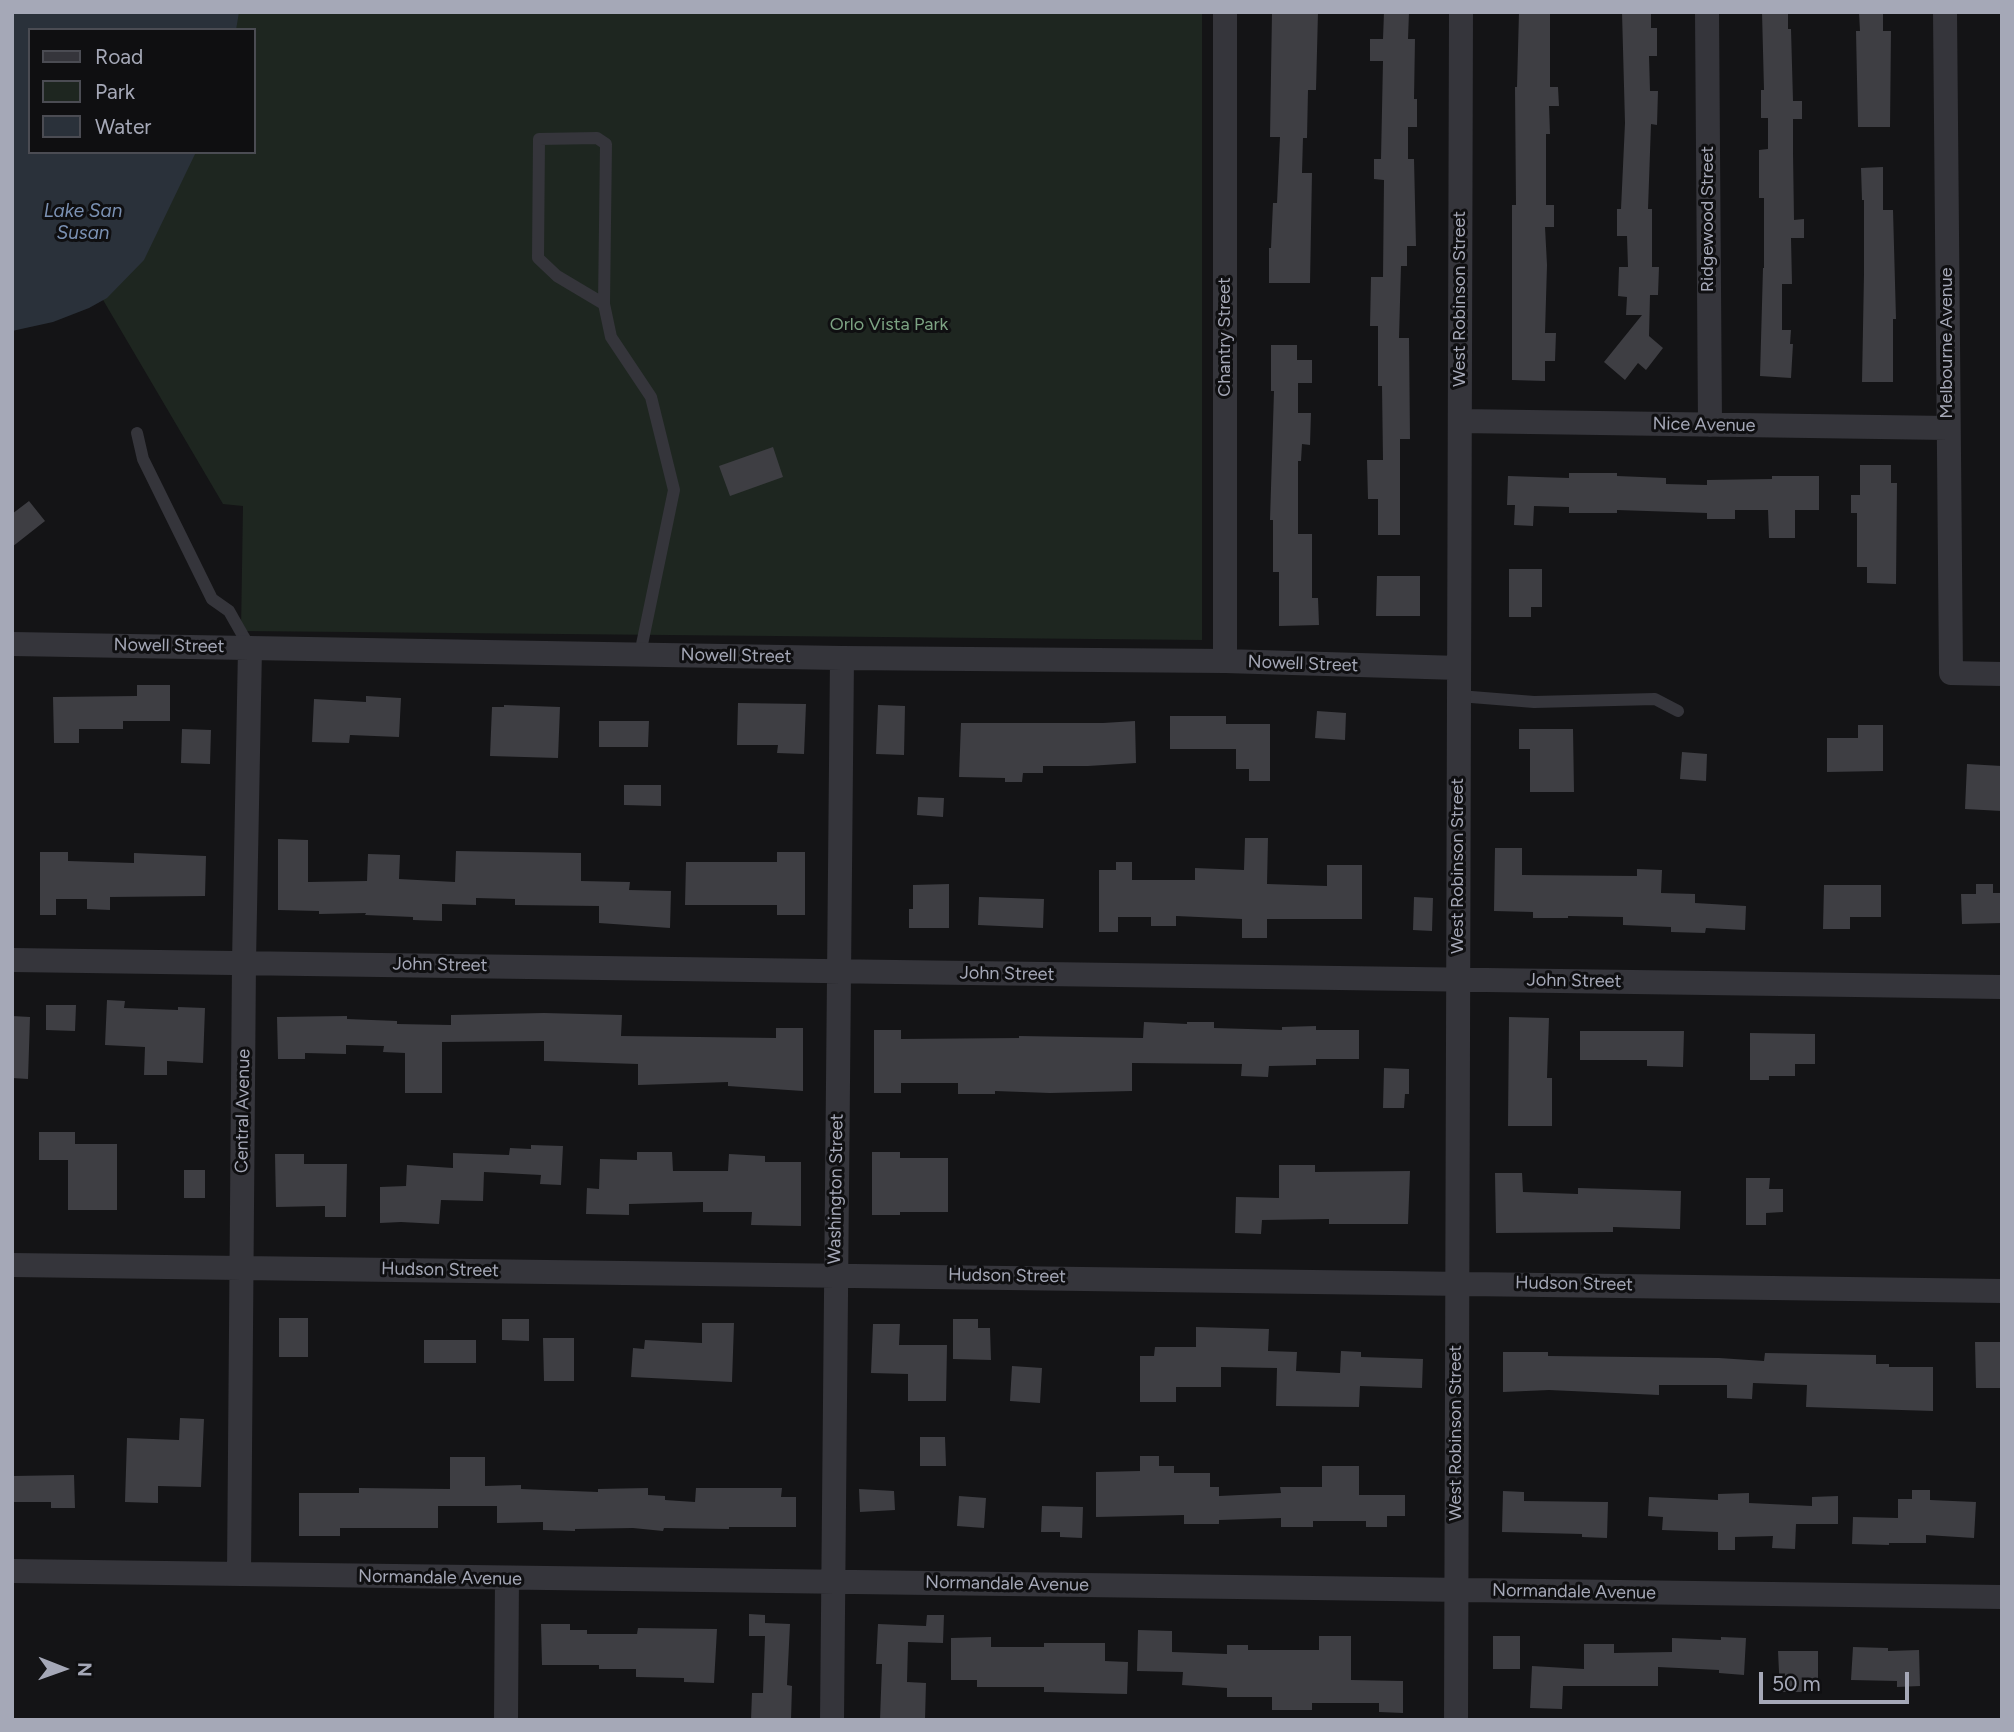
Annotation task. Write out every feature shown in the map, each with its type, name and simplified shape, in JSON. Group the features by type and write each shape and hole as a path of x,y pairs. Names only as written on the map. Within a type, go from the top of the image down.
{"street":[{"name":"Chantry Street","path":"1225,12 1225,661"},
{"name":"West Robinson Street","path":"1456,1720 1461,12"},
{"name":"Ridgewood Street","path":"1707,12 1710,425"},
{"name":"Melbourne Avenue","path":"1945,12 1951,673 2002,674"},
{"name":"Nice Avenue","path":"1460,421 1948,428"},
{"name":"Nowell Street","path":"12,644 842,658 1225,661 1459,668"},
{"name":"Central Avenue","path":"239,1574 244,962 250,648"},
{"name":"Washington Street","path":"832,1720 842,658"},
{"name":"John Street","path":"12,960 2002,987"},
{"name":"Hudson Street","path":"12,1265 2002,1291"},
{"name":"Normandale Avenue","path":"12,1571 507,1580 834,1581 2002,1598"},
{"path":"506,1720 507,1580"}],"lane":[{"path":"604,304 557,276 538,258 539,139 597,138 606,144 604,304 611,337 651,397 674,490 640,654"},
{"path":"137,433 143,459 212,599 229,611 250,648"},
{"path":"1459,696 1534,702 1655,699 1678,711"}],"green space":[{"name":"Orlo Vista Park","path":"77,12 1202,12 1202,640 241,631 243,506 223,504 19,157 28,153 256,154 256,28 77,28"}],"water":[{"name":"Lake San Susan","path":"12,12 239,12 236,28 28,28 28,154 195,154 144,260 107,298 53,322 12,331"}],"building":[{"path":"1272,12 1318,12 1316,90 1308,90 1307,138 1303,138 1302,173 1312,173 1310,283 1269,283 1269,248 1273,203 1277,203 1280,137 1270,137"},
{"path":"1384,12 1409,12 1408,39 1415,39 1414,99 1417,99 1417,127 1408,127 1408,159 1414,159 1416,246 1407,246 1407,266 1401,266 1399,338 1409,338 1410,439 1400,439 1400,535 1378,535 1378,499 1368,499 1367,460 1383,460 1382,386 1378,386 1378,326 1370,326 1371,277 1383,277 1384,180 1374,179 1374,159 1381,159 1383,61 1370,61 1370,39 1383,39"},
{"path":"1519,12 1550,12 1550,87 1558,87 1559,106 1549,106 1550,134 1546,134 1546,205 1554,205 1554,227 1545,227 1545,333 1556,333 1555,361 1545,361 1545,381 1512,380 1512,205 1516,205 1515,87"},
{"path":"1622,12 1651,12 1651,28 1657,28 1657,56 1649,56 1650,91 1658,91 1657,125 1651,124 1648,209 1652,209 1652,267 1659,267 1658,295 1650,295 1649,336 1663,348 1646,370 1638,363 1625,380 1604,362 1642,315 1626,315 1627,297 1618,296 1619,267 1628,267 1627,236 1617,236 1625,123"},
{"path":"1762,12 1788,12 1793,101 1802,101 1802,119 1793,119 1793,153 1794,220 1804,219 1804,238 1791,238 1792,284 1782,284 1782,330 1791,330 1790,344 1793,344 1791,378 1760,376 1764,198 1759,198 1759,150 1768,149 1768,118 1761,118 1761,90 1764,90"},
{"path":"1859,12 1883,12 1883,31 1891,31 1890,127 1858,127 1856,31 1860,31"},
{"path":"1883,167 1883,210 1893,210 1896,319 1893,319 1893,382 1862,382 1864,200 1861,168"},
{"path":"1271,345 1297,345 1297,360 1312,360 1312,383 1298,383 1298,413 1311,413 1310,445 1302,444 1301,461 1298,461 1298,534 1312,534 1312,598 1318,598 1319,625 1279,626 1279,572 1273,572 1273,520 1270,520 1274,391 1271,391"},
{"path":"773,447 783,477 730,496 719,466"},
{"path":"1860,465 1891,465 1891,483 1897,483 1896,584 1867,583 1867,567 1857,567 1857,513 1851,513 1851,495 1860,495"},
{"path":"1569,473 1617,473 1617,476 1666,478 1666,484 1707,485 1707,480 1819,476 1819,510 1795,510 1795,538 1769,538 1768,510 1735,510 1735,519 1707,519 1707,513 1617,510 1617,513 1569,513 1569,507 1534,506 1533,526 1514,525 1515,505 1507,505 1508,476 1569,478"},
{"path":"29,501 45,521 12,547 12,514"},
{"path":"1509,569 1542,569 1542,607 1531,607 1531,617 1509,617"},
{"path":"1377,576 1420,576 1420,616 1376,616"},
{"path":"137,685 170,685 170,721 123,721 123,729 79,729 79,743 54,743 53,697 137,696"},
{"path":"366,696 401,698 399,737 350,735 349,743 312,742 314,699 366,702"},
{"path":"738,703 806,704 804,754 777,753 778,745 737,745"},
{"path":"878,705 905,706 904,755 876,754"},
{"path":"492,707 560,707 558,758 490,756"},
{"path":"1317,711 1346,713 1345,740 1315,738"},
{"path":"1170,716 1226,716 1226,724 1270,724 1270,781 1249,781 1249,769 1236,769 1236,749 1170,749"},
{"path":"599,721 649,721 648,747 599,747"},
{"path":"1135,721 1136,763 1043,766 1043,773 1023,773 1022,782 1005,782 1005,778 959,777 961,723"},
{"path":"1858,725 1883,725 1883,771 1827,772 1827,738 1858,738"},
{"path":"182,729 211,730 210,764 181,763"},
{"path":"1519,729 1573,729 1574,792 1530,792 1530,749 1519,749"},
{"path":"1682,752 1707,754 1706,781 1680,779"},
{"path":"1967,764 2002,766 2002,811 1965,809"},
{"path":"624,785 661,785 661,806 624,805"},
{"path":"918,797 944,798 943,817 917,815"},
{"path":"1245,838 1268,838 1267,884 1327,886 1327,865 1362,865 1362,919 1267,919 1267,938 1242,938 1242,919 1176,916 1176,926 1151,926 1151,917 1118,917 1118,932 1099,932 1099,870 1116,870 1116,862 1132,862 1132,880 1195,880 1195,868 1244,870"},
{"path":"278,839 308,840 308,882 367,881 368,854 400,855 399,879 455,882 456,851 581,853 581,881 630,882 629,890 671,891 670,928 599,923 599,906 515,905 515,899 476,898 476,905 442,904 442,921 365,915 366,913 319,914 319,911 278,910"},
{"path":"1495,848 1522,848 1522,875 1637,876 1637,869 1662,870 1661,893 1695,894 1695,903 1746,906 1745,930 1706,928 1705,933 1671,932 1671,927 1623,925 1623,917 1533,918 1533,912 1494,911"},
{"path":"40,852 68,852 68,861 134,863 134,853 206,856 205,896 110,897 110,910 87,909 87,899 56,899 56,915 40,915"},
{"path":"777,852 805,852 805,915 777,915 777,905 685,905 686,862 777,862"},
{"path":"949,884 949,928 909,928 909,909 913,909 913,885"},
{"path":"1976,884 1993,884 1993,893 2002,893 2002,923 1962,924 1961,894 1976,894"},
{"path":"1824,885 1881,885 1881,917 1850,917 1850,929 1823,929"},
{"path":"979,897 1044,899 1043,928 978,925"},
{"path":"1414,897 1433,898 1432,931 1413,930"},
{"path":"107,1000 125,1001 124,1008 205,1008 203,1063 167,1061 167,1075 144,1075 145,1047 105,1045"},
{"path":"46,1005 76,1005 75,1031 46,1030"},
{"path":"451,1015 622,1015 621,1036 776,1038 776,1028 803,1028 803,1091 728,1086 728,1082 638,1085 638,1064 544,1061 544,1041 442,1042 442,1093 405,1093 405,1053 383,1052 384,1046 346,1045 346,1054 305,1053 305,1059 278,1059 277,1017 347,1016 347,1019 397,1021 397,1024 451,1025"},
{"path":"12,1016 30,1017 28,1079 12,1078"},
{"path":"1509,1017 1549,1018 1547,1078 1552,1078 1552,1126 1508,1126"},
{"path":"1144,1022 1214,1022 1214,1028 1282,1030 1282,1027 1316,1026 1316,1030 1359,1030 1359,1059 1316,1059 1316,1065 1269,1066 1268,1077 1241,1076 1242,1064 1132,1063 1132,1091 995,1091 995,1094 958,1094 958,1083 901,1083 901,1093 874,1093 874,1030 901,1030 901,1039 1019,1036 1143,1038"},
{"path":"1580,1031 1684,1031 1683,1067 1647,1066 1647,1060 1580,1060"},
{"path":"1750,1033 1815,1034 1815,1064 1795,1064 1795,1076 1769,1076 1769,1080 1750,1080"},
{"path":"1384,1068 1409,1069 1409,1094 1405,1094 1404,1108 1383,1108"},
{"path":"39,1132 75,1132 75,1144 117,1144 117,1210 68,1210 68,1160 39,1160"},
{"path":"531,1145 563,1146 561,1185 540,1184 541,1175 484,1172 483,1201 441,1200 439,1224 380,1223 380,1187 406,1186 407,1165 453,1168 453,1153 509,1155 510,1148 531,1149"},
{"path":"637,1152 672,1152 673,1171 728,1171 729,1154 765,1156 765,1162 801,1162 801,1226 751,1225 752,1212 703,1212 703,1202 629,1204 629,1215 586,1214 587,1188 599,1189 600,1159 637,1160"},
{"path":"872,1152 900,1152 900,1158 948,1158 948,1212 872,1215"},
{"path":"275,1154 304,1154 304,1164 347,1164 346,1217 325,1217 325,1206 276,1207"},
{"path":"1279,1165 1315,1165 1315,1172 1410,1171 1408,1224 1329,1224 1329,1219 1262,1220 1261,1234 1235,1233 1236,1197 1279,1198"},
{"path":"184,1170 205,1170 205,1198 184,1198"},
{"path":"1495,1173 1522,1173 1523,1192 1578,1194 1578,1188 1681,1191 1680,1229 1613,1227 1613,1232 1496,1233"},
{"path":"1746,1178 1770,1178 1769,1189 1783,1189 1783,1212 1766,1213 1766,1225 1746,1225"},
{"path":"279,1318 308,1318 308,1357 279,1357"},
{"path":"502,1319 529,1319 529,1341 502,1340"},
{"path":"953,1319 978,1319 978,1328 990,1328 991,1360 953,1359"},
{"path":"702,1323 734,1323 732,1382 631,1377 633,1348 644,1349 645,1340 702,1343"},
{"path":"873,1324 900,1324 899,1345 947,1345 946,1401 908,1401 908,1374 871,1373"},
{"path":"1196,1327 1269,1329 1268,1351 1297,1352 1296,1371 1340,1373 1341,1351 1361,1352 1361,1357 1423,1359 1422,1388 1360,1386 1359,1407 1276,1406 1277,1368 1221,1367 1221,1387 1176,1387 1176,1402 1140,1402 1140,1356 1154,1356 1155,1347 1196,1347"},
{"path":"543,1338 574,1338 574,1381 544,1381"},
{"path":"424,1340 476,1340 476,1363 424,1363"},
{"path":"1975,1342 2002,1342 2002,1388 1976,1388"},
{"path":"1503,1352 1548,1352 1548,1356 1764,1361 1765,1353 1876,1355 1876,1364 1889,1364 1889,1367 1933,1367 1933,1411 1806,1407 1807,1385 1753,1383 1752,1399 1727,1398 1727,1385 1659,1385 1659,1395 1549,1390 1503,1392"},
{"path":"1012,1366 1042,1368 1040,1403 1010,1401"},
{"path":"180,1418 204,1419 201,1487 158,1486 158,1503 125,1502 127,1438 179,1440"},
{"path":"920,1437 945,1437 946,1466 920,1466"},
{"path":"1140,1456 1159,1456 1159,1466 1174,1466 1174,1473 1210,1473 1210,1487 1219,1487 1219,1496 1281,1493 1280,1487 1322,1487 1322,1466 1359,1466 1359,1495 1405,1495 1405,1516 1387,1516 1387,1527 1366,1527 1366,1521 1313,1521 1313,1527 1281,1527 1281,1518 1219,1520 1219,1524 1184,1524 1184,1515 1096,1517 1096,1472 1140,1471"},
{"path":"450,1457 485,1457 485,1486 521,1485 521,1489 598,1492 598,1489 648,1488 648,1495 665,1496 665,1500 695,1502 696,1488 782,1488 781,1497 796,1497 796,1527 664,1528 663,1531 633,1528 543,1530 543,1522 497,1523 497,1506 438,1506 438,1528 340,1528 340,1536 299,1536 299,1493 359,1493 359,1488 450,1489"},
{"path":"74,1475 75,1508 51,1508 51,1502 12,1502 12,1476"},
{"path":"859,1489 894,1491 895,1510 860,1512"},
{"path":"1912,1490 1930,1490 1930,1500 1976,1502 1974,1538 1926,1535 1926,1543 1852,1544 1853,1517 1898,1518 1898,1499 1912,1499"},
{"path":"1503,1491 1524,1492 1524,1501 1608,1502 1607,1538 1582,1537 1582,1534 1502,1532"},
{"path":"1749,1493 1749,1503 1812,1506 1812,1497 1838,1496 1838,1524 1796,1524 1795,1549 1772,1548 1773,1536 1735,1537 1735,1550 1718,1550 1718,1532 1662,1530 1663,1517 1648,1516 1649,1497 1718,1500 1718,1494"},
{"path":"959,1496 986,1498 984,1528 957,1526"},
{"path":"1042,1506 1083,1507 1082,1538 1060,1537 1060,1532 1041,1532"},
{"path":"749,1614 765,1615 765,1623 790,1624 787,1685 792,1686 791,1720 751,1720 752,1693 763,1693 765,1636 749,1636"},
{"path":"927,1615 944,1615 943,1643 908,1642 907,1682 926,1683 925,1720 880,1720 882,1664 876,1664 878,1624 926,1626"},
{"path":"541,1624 570,1624 570,1630 587,1630 587,1634 637,1634 638,1628 717,1629 714,1683 684,1682 684,1678 636,1677 636,1669 599,1669 599,1665 542,1665"},
{"path":"1138,1630 1172,1631 1172,1652 1227,1654 1227,1645 1248,1645 1248,1650 1319,1650 1319,1636 1351,1636 1351,1680 1403,1681 1403,1713 1379,1712 1379,1703 1312,1703 1312,1710 1272,1710 1272,1697 1227,1697 1227,1688 1182,1685 1183,1672 1137,1671"},
{"path":"1493,1636 1520,1636 1520,1669 1493,1669"},
{"path":"991,1637 991,1647 1044,1647 1044,1643 1105,1643 1105,1661 1128,1662 1127,1694 1044,1692 1044,1687 977,1687 977,1680 951,1680 951,1638"},
{"path":"1721,1637 1746,1638 1744,1675 1719,1673 1719,1670 1658,1667 1658,1686 1563,1686 1562,1709 1530,1708 1532,1666 1584,1669 1584,1644 1614,1644 1614,1653 1672,1652 1672,1638 1721,1640"},
{"path":"1853,1647 1888,1648 1888,1651 1919,1650 1920,1686 1897,1687 1897,1681 1851,1680"},
{"path":"1778,1651 1818,1651 1818,1692 1780,1692"}]}
